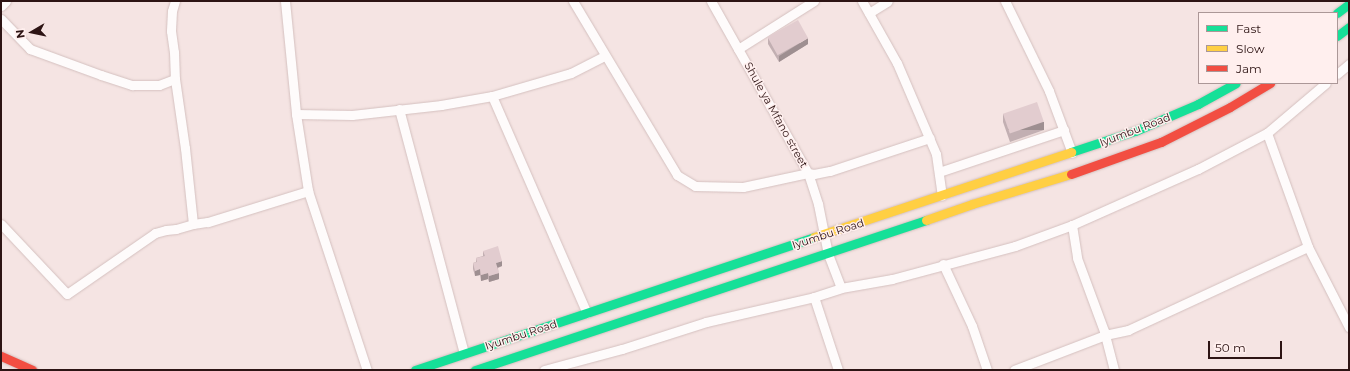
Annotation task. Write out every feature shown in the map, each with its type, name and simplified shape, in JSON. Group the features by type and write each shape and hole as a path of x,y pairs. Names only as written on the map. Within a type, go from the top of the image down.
{"main road":[{"path":"1338,12 1349,4"},
{"path":"1338,35 1349,27"},
{"name":"Iyumbu Road","path":"415,370 1072,153 1149,125 1198,104 1234,84"},
{"name":"Iyumbu Road","path":"475,370 828,254 972,204 1082,171 1161,142 1230,107 1268,84"},
{"path":"1,356 32,370"}],"street":[{"path":"1,6 6,1"},
{"path":"175,1 172,11 171,31 174,52 175,80 185,148 193,224"},
{"path":"286,1 296,114 308,191 367,370"},
{"path":"572,1 677,175 695,186 743,187 808,173 814,174 830,171 930,138"},
{"name":"Shule ya Mfano street","path":"711,1 808,173 818,204 823,236 828,254 840,288"},
{"path":"738,49 814,1"},
{"path":"862,1 897,63 930,138 936,154 942,196"},
{"path":"869,12 888,1"},
{"path":"1005,1 1049,91 1072,153"},
{"path":"1,20 30,49 101,75 132,85 159,85 175,80"},
{"path":"296,114 352,115 441,105 492,96 571,73 606,56"},
{"path":"1338,73 1349,64"},
{"path":"544,370 622,349 706,322 814,297 840,288 892,279 943,264 1015,246 1072,225 1198,169 1267,133 1325,84"},
{"path":"492,96 586,313"},
{"path":"398,109 464,354"},
{"path":"939,172 1064,130"},
{"path":"1267,133 1308,247 1349,327"},
{"path":"1,224 67,294 155,233 166,230 176,230 193,224 208,222 308,191"},
{"path":"1072,225 1077,258 1105,335 1114,370"},
{"path":"1014,370 1105,335 1128,330 1308,247"},
{"path":"943,264 972,326 987,370"},
{"path":"814,297 838,370"}],"building":[{"path":"798,20 808,38 778,55 767,37"},
{"path":"1037,102 1044,122 1010,134 1003,114"},
{"path":"498,246 502,261 496,263 499,273 489,276 488,273 481,275 480,269 475,271 473,263 477,262 476,258 485,256 483,251"}],"traffic: fast":[{"path":"1338,12 1349,4"},
{"path":"1338,35 1349,27"},
{"path":"1071,152 1135,131 1198,104 1234,84"},
{"path":"475,370 926,220"},
{"path":"415,370 814,237"}],"traffic: slow":[{"path":"814,237 1071,152"},
{"path":"926,220 972,204 1071,174"}],"traffic: jam":[{"path":"1071,174 1161,142 1230,107 1268,84"},
{"path":"1,356 32,370"}]}
